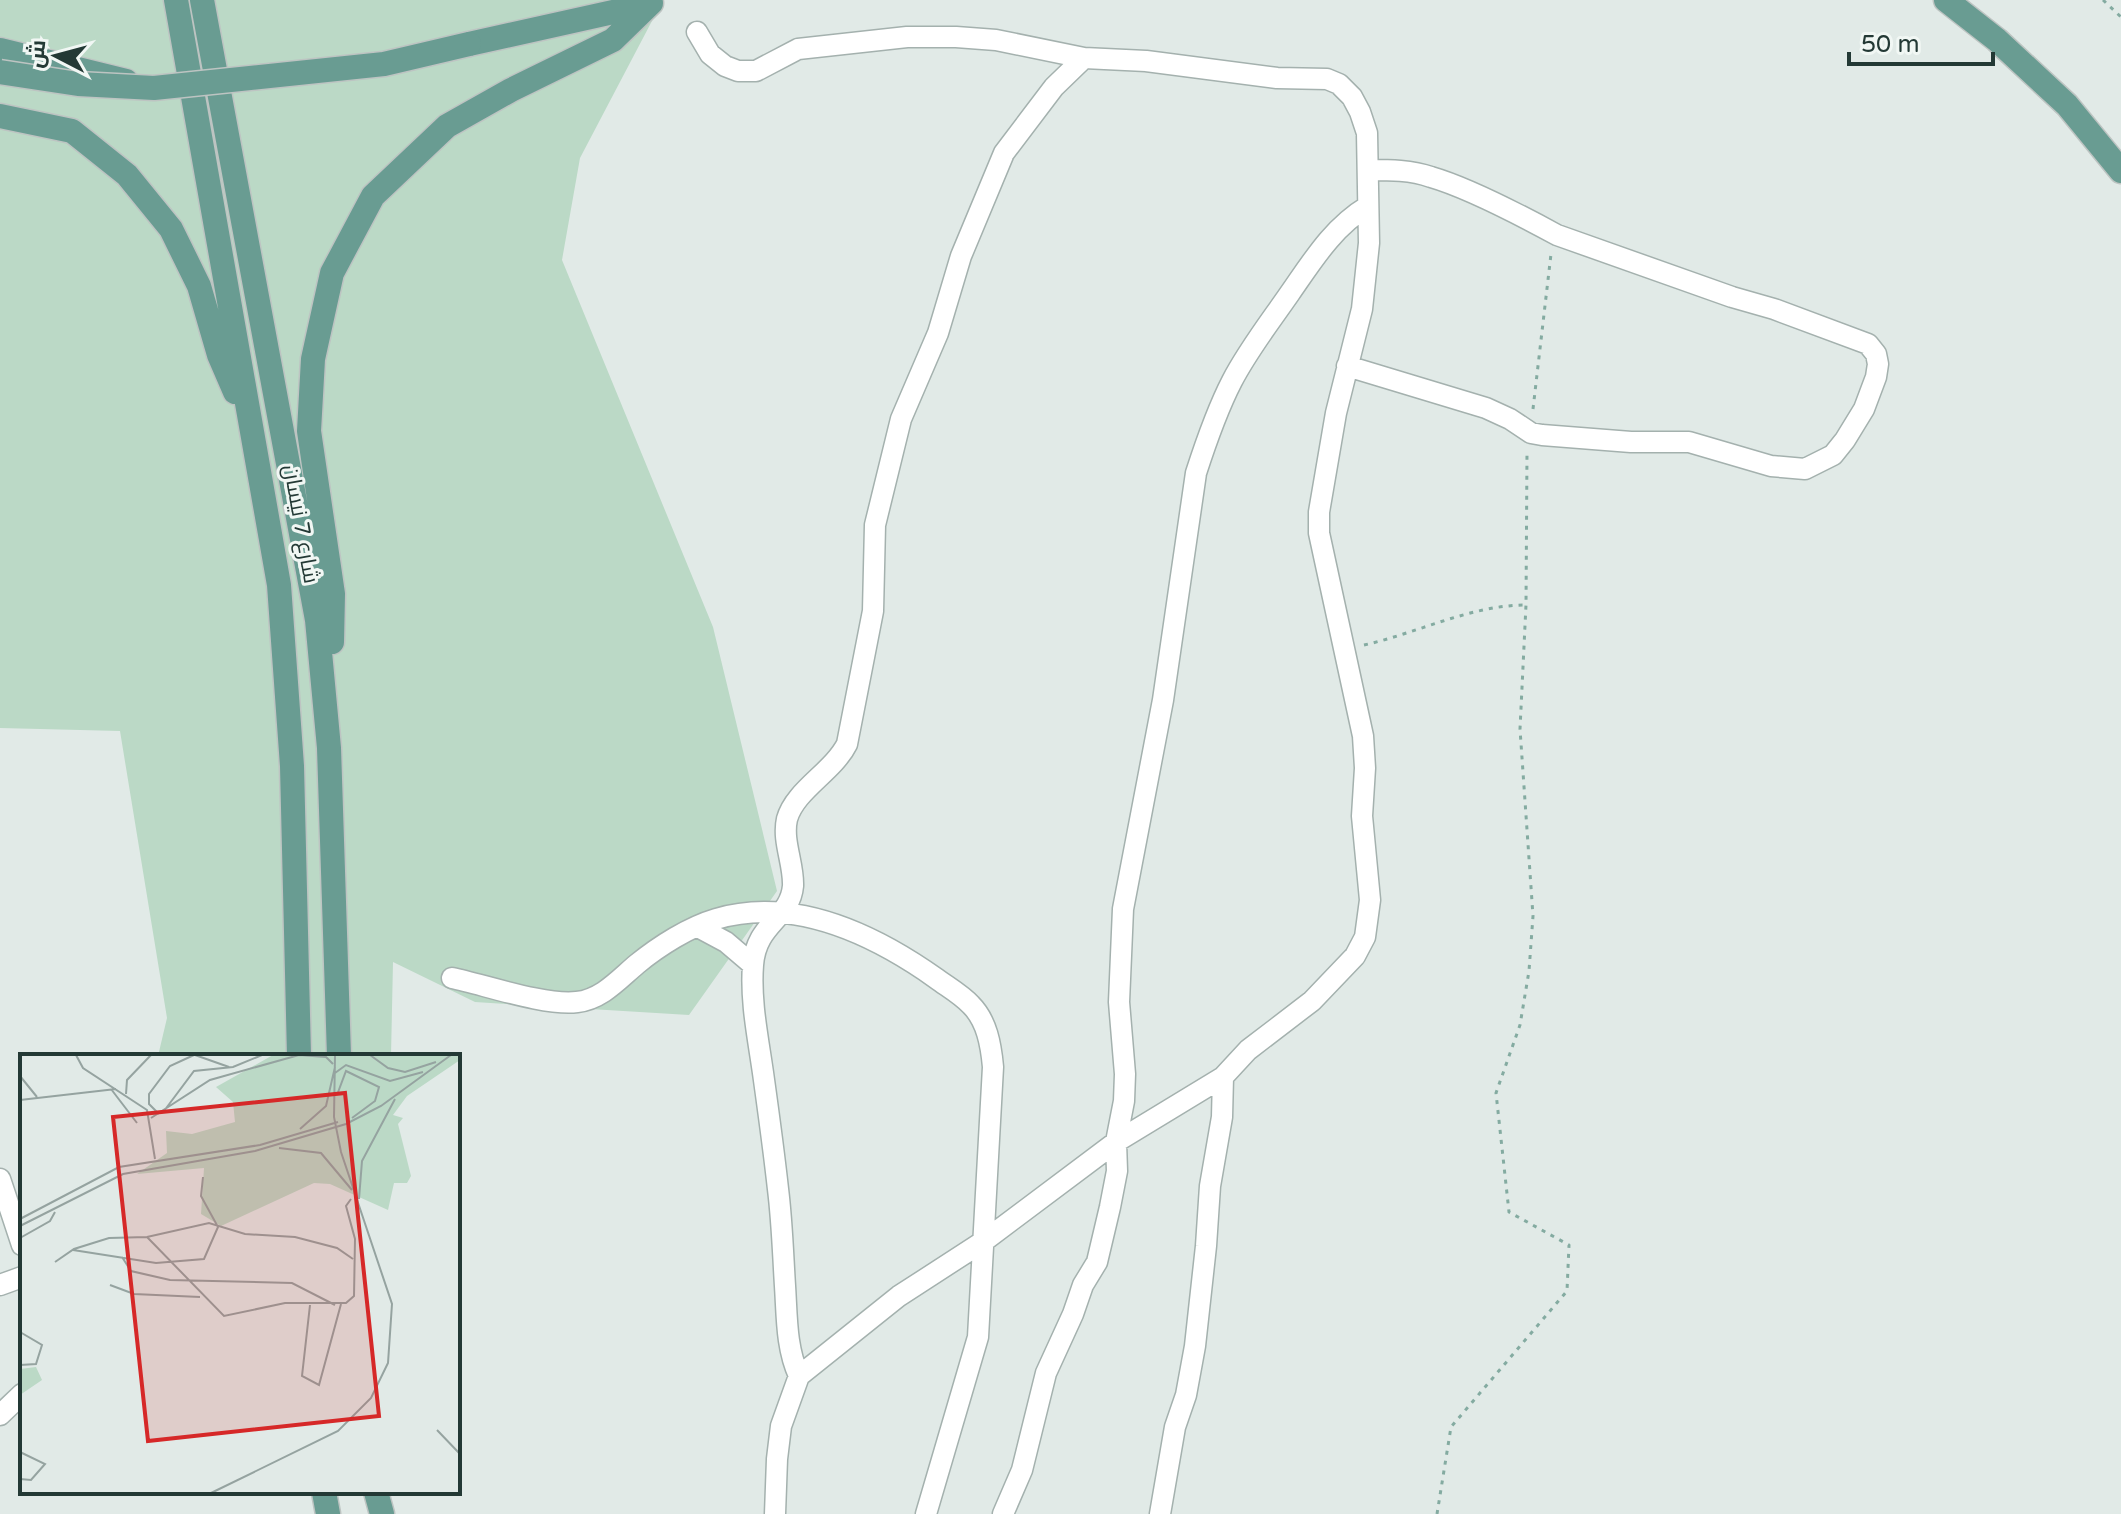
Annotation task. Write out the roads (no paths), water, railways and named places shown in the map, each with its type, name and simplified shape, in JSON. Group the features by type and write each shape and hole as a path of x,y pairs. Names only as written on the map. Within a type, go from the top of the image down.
{"main road":[{"name":"شارع 7 نيسان","path":"176,0 280,600 292,766 299,1054"},
{"name":"شارع 7 نيسان","path":"202,0 317,620 329,748 339,1054"},
{"path":"1946,0 1997,40 2067,105 2121,171"},
{"path":"329,748 333,594 309,431 313,359 332,273 373,196 447,126 511,90 613,40 659,2"},
{"path":"1,57 78,84 154,88 384,64 659,2"},
{"path":"0,116 72,131 127,175 171,229 199,286 219,355 251,427"},
{"path":"324,1494 328,1514"},
{"path":"377,1494 382,1514"}],"street":[{"path":"697,32 710,54 725,66 738,71 756,71 798,49 907,37 956,37 996,40 1084,58 1176,64 1277,78 1327,79 1339,84 1352,97 1360,112 1367,133 1369,170 1367,275 1326,472 1319,533 1363,736 1362,816 1370,900 1365,937 1340,975 1312,1001 1248,1050 1223,1077 1116,1142 984,1241 899,1296 799,1376 781,1426 775,1514"},
{"path":"799,1376 790,1348 780,1211 754,1012 753,965 760,937 782,913 793,888 787,820 797,801 830,770 847,744 873,611 875,525 901,419 938,333 961,256 1004,153 1054,87 1084,58"},
{"path":"1347,366 1486,408 1531,433 1631,442 1689,442 1771,466 1805,469 1833,455 1845,440 1864,409 1878,364 1876,354 1868,344 1849,335 1829,331 1774,309 1557,235 1433,177 1394,170 1369,170"},
{"path":"1003,1514 1022,1470 1046,1373 1102,1246 1117,1171 1116,1142 1124,1101 1125,1074 1119,1002 1123,909 1163,700 1196,473 1233,380 1259,337 1333,233 1368,206"},
{"path":"452,978 552,1002 588,1000 683,933 715,919 734,915 782,913 801,915 851,930 887,946 972,1006 984,1024 991,1043 993,1067 978,1337 926,1514"},
{"path":"698,927 726,942 753,965"},
{"path":"1160,1514 1175,1427 1186,1395 1195,1346 1210,1186 1222,1117 1223,1077"},
{"path":"2,1187 7,1225 20,1242"},
{"path":"0,1285 20,1278"},
{"path":"0,1415 20,1396"}]}
